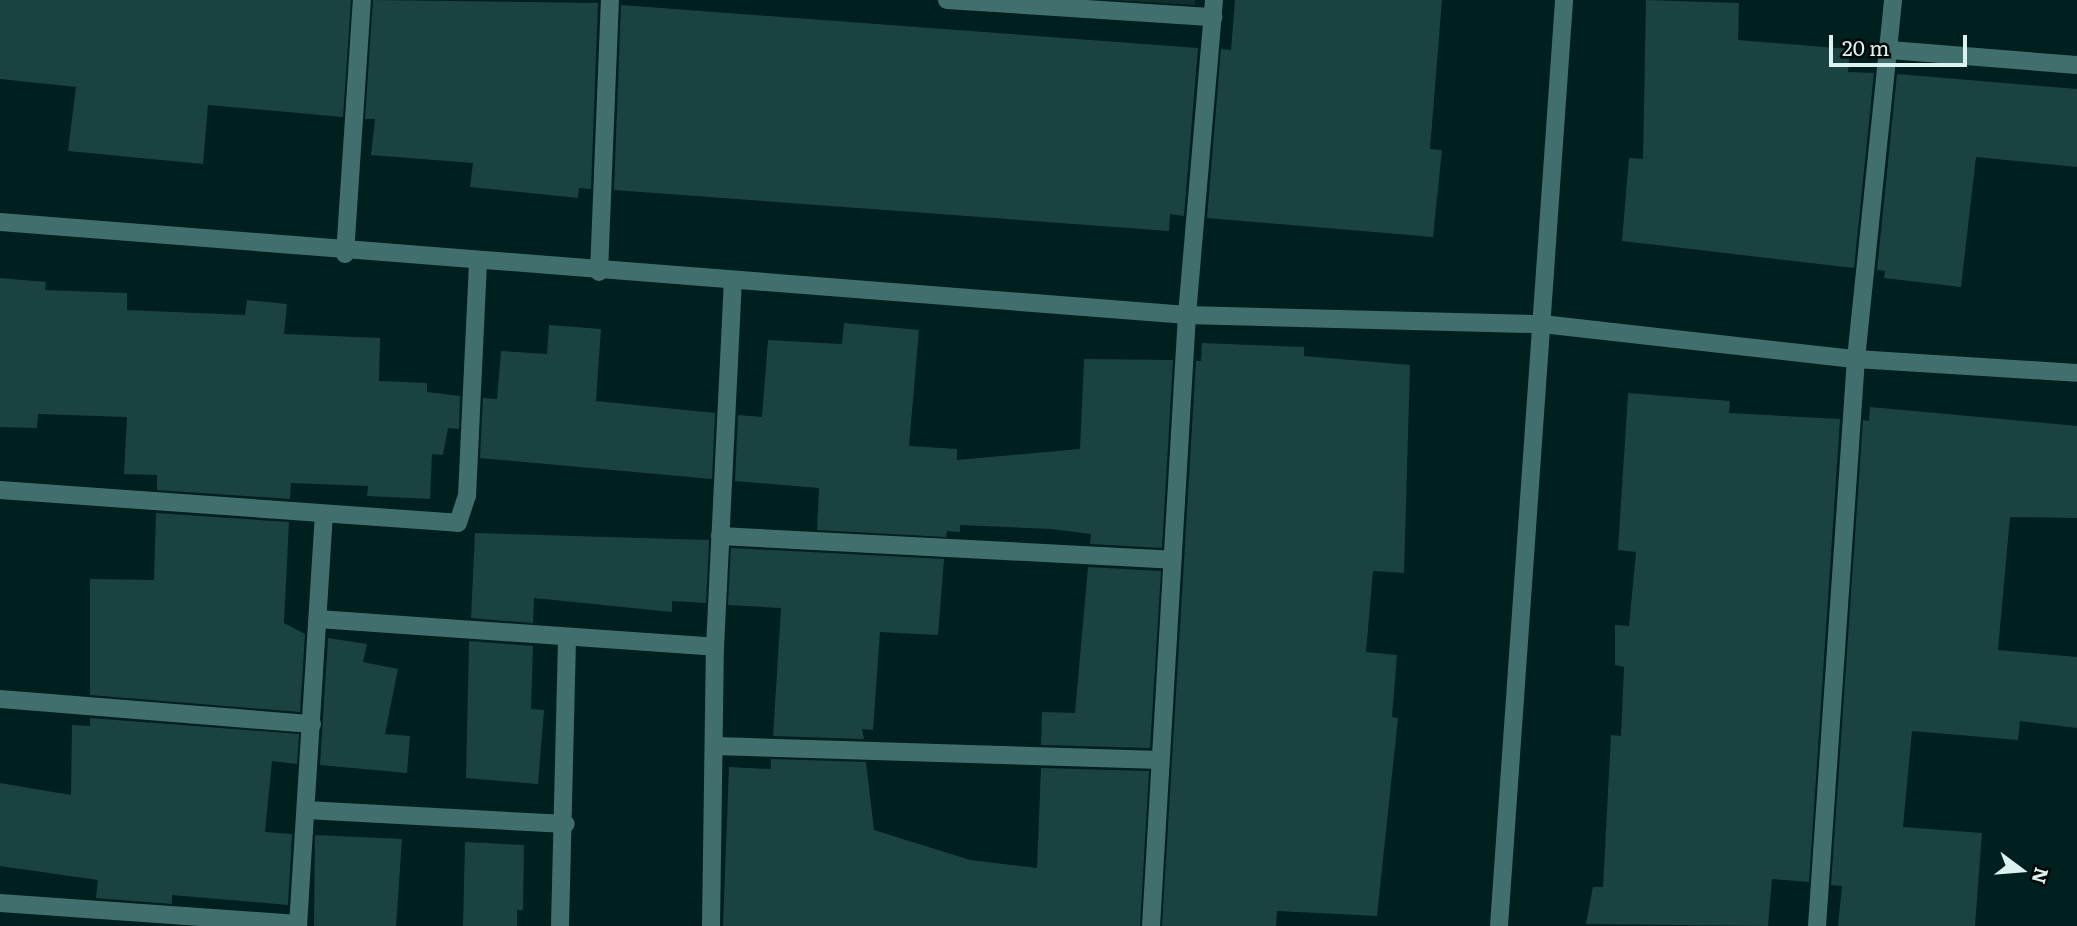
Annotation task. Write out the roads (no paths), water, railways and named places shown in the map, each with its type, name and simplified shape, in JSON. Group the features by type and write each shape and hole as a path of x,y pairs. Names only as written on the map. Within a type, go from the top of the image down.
{"street":[{"path":"345,254 362,0"},
{"path":"599,272 610,0"},
{"path":"947,0 1213,9 1186,315 1151,926"},
{"path":"1499,926 1564,0"},
{"path":"1817,926 1856,359 1890,50 1893,0"},
{"path":"1890,50 2077,65"},
{"path":"0,222 345,254 1186,315 1542,324 1856,359 2077,373"},
{"path":"0,490 324,518 458,523 467,496 478,264"},
{"path":"711,926 716,647 733,282"},
{"path":"0,903 298,925 324,518"},
{"path":"720,537 1172,560"},
{"path":"318,620 716,647"},
{"path":"560,926 566,824 566,637"},
{"path":"0,699 312,724"},
{"path":"716,746 1160,760"},
{"path":"306,810 566,824"}]}
